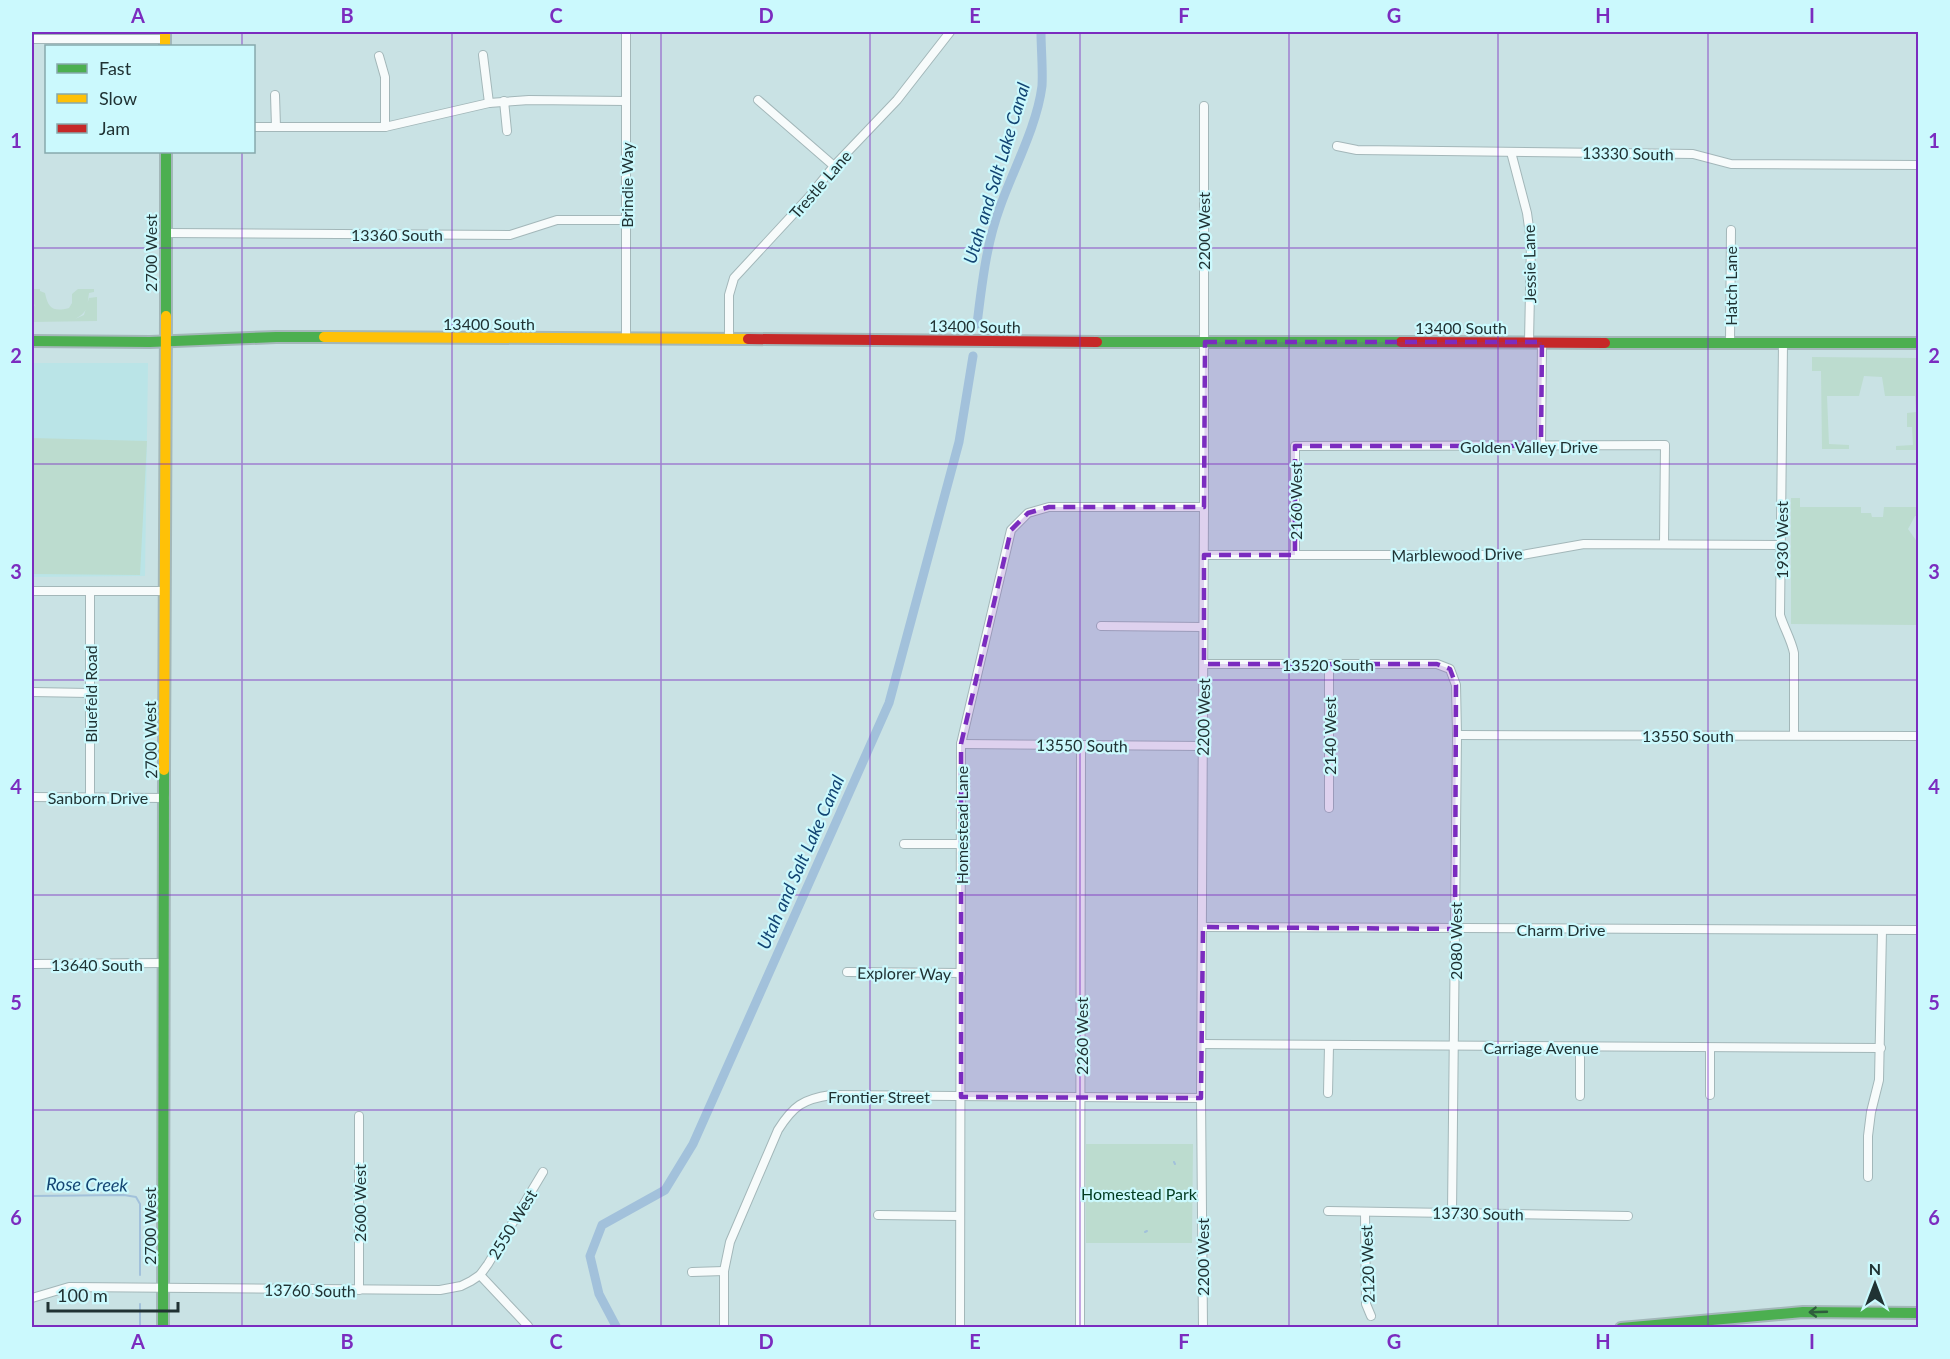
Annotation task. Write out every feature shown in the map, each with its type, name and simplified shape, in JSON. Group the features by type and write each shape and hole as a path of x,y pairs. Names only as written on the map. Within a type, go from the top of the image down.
{"main road":[{"name":"2700 West","path":"164,1328 163,591 166,153"},
{"name":"13400 South","path":"32,341 165,341 276,337 1918,343"},
{"path":"1621,1328 1803,1312 1918,1312"}],"street":[{"name":"Brindie Way","path":"626,32 626,338"},
{"name":"Trestle Lane","path":"729,339 729,295 734,278 809,197 834,166 897,100 950,32"},
{"path":"32,39 165,39"},
{"path":"483,54 489,103"},
{"path":"379,56 385,77 386,127"},
{"path":"275,95 276,127"},
{"path":"758,100 834,166"},
{"path":"504,101 507,131"},
{"path":"255,127 386,127 504,101 626,101"},
{"name":"2200 West","path":"1203,1328 1201,1098 1204,106"},
{"name":"13330 South","path":"1338,146 1357,150 1693,153 1731,164 1918,165"},
{"name":"Jessie Lane","path":"1511,152 1527,213 1531,242 1529,342"},
{"name":"13360 South","path":"166,233 510,235 557,220 626,220"},
{"name":"Hatch Lane","path":"1730,343 1731,230"},
{"path":"1541,446 1542,342"},
{"name":"1930 West","path":"1783,343 1780,615 1792,641 1794,652 1794,735"},
{"name":"Golden Valley Drive","path":"1295,446 1665,445 1664,544"},
{"name":"2160 West","path":"1295,446 1295,555"},
{"name":"Homestead Lane","path":"960,1328 961,744 1011,531 1028,513 1049,507 1204,507"},
{"name":"Marblewood Drive","path":"1204,555 1522,555 1584,544 1780,545"},
{"path":"32,591 163,591"},
{"name":"Bluefeld Road","path":"90,591 90,797"},
{"path":"1101,626 1203,627"},
{"name":"13520 South","path":"1204,664 1437,664 1450,669"},
{"name":"2140 West","path":"1329,664 1329,808"},
{"name":"2080 West","path":"1450,669 1456,685 1457,735 1452,1213"},
{"path":"32,692 89,693"},
{"name":"13550 South","path":"1457,735 1918,736"},
{"name":"13550 South","path":"961,744 1203,746"},
{"name":"2260 West","path":"1080,1328 1081,745"},
{"name":"Sanborn Drive","path":"32,797 165,798"},
{"path":"904,844 961,844"},
{"name":"Charm Drive","path":"1203,927 1918,930"},
{"path":"1868,1177 1868,1136 1879,1080 1881,1048 1882,930"},
{"name":"13640 South","path":"32,964 163,963"},
{"name":"Explorer Way","path":"847,972 961,973"},
{"name":"Carriage Avenue","path":"1202,1044 1881,1048"},
{"path":"1328,1093 1329,1046"},
{"path":"1580,1047 1580,1096"},
{"path":"1710,1048 1710,1095"},
{"name":"Frontier Street","path":"724,1328 724,1271 730,1242 778,1130 788,1114 800,1103 813,1097 831,1095 1201,1098"},
{"name":"2600 West","path":"359,1116 359,1290"},
{"name":"2550 West","path":"480,1275 543,1172"},
{"name":"13730 South","path":"1328,1211 1628,1216"},
{"name":"2120 West","path":"1365,1212 1366,1304 1371,1316"},
{"path":"878,1215 960,1216"},
{"path":"692,1272 724,1271"},
{"path":"480,1275 528,1326"},
{"name":"13760 South","path":"32,1298 69,1287 359,1290 451,1288 461,1286 480,1275"}],"highlighted area":[{"path":"1205,342 1542,342 1541,446 1295,446 1295,555 1204,555 1204,664 1437,664 1450,669 1456,685 1455,929 1203,927 1201,1098 961,1097 961,744 1011,530 1028,513 1049,507 1204,507"}],"shaded area":[{"path":"32,363 148,363 145,576 32,577"}],"green space":[{"path":"32,289 40,289 45,293 50,306 59,310 69,308 72,303 72,294 78,289 94,289 94,292 89,293 88,302 89,298 97,297 97,321 32,322 32,303 36,307 32,301"},
{"path":"1812,357 1918,358 1918,450 1896,450 1896,446 1913,445 1912,427 1907,427 1907,413 1916,412 1915,396 1885,396 1882,377 1864,376 1859,396 1827,396 1829,444 1849,445 1849,449 1822,449 1821,371 1812,371"},
{"path":"32,438 147,441 140,575 32,574"},
{"path":"1791,498 1800,498 1800,507 1861,507 1861,513 1871,513 1872,517 1883,517 1884,507 1918,507 1918,516 1915,516 1908,529 1918,543 1918,625 1791,624"},
{"name":"Homestead Park","path":"1086,1144 1193,1144 1192,1243 1086,1243"}],"waterway":[{"name":"Utah and Salt Lake Canal","path":"977,324 985,265 995,221 1030,132 1039,101 1042,86 1041,32"},
{"name":"Utah and Salt Lake Canal","path":"617,1328 599,1294 590,1256 602,1225 665,1190 693,1144 889,703 959,442 973,356"},
{"name":"Rose Creek","path":"32,1196 124,1195 136,1197 140,1204 140,1275"},
{"name":"Rose Creek","path":"140,1304 140,1328"}],"traffic: fast":[{"path":"166,153 166,316"},
{"path":"32,341 150,342 324,337"},
{"path":"1097,342 1401,342"},
{"path":"1605,343 1918,343"},
{"path":"163,1328 164,770"},
{"path":"1621,1328 1803,1312 1918,1313"}],"traffic: slow":[{"path":"165,32 165,45"},
{"path":"164,770 166,316"},
{"path":"324,337 748,339"}],"traffic: jam":[{"path":"748,339 1097,342"},
{"path":"1401,342 1605,343"}]}
